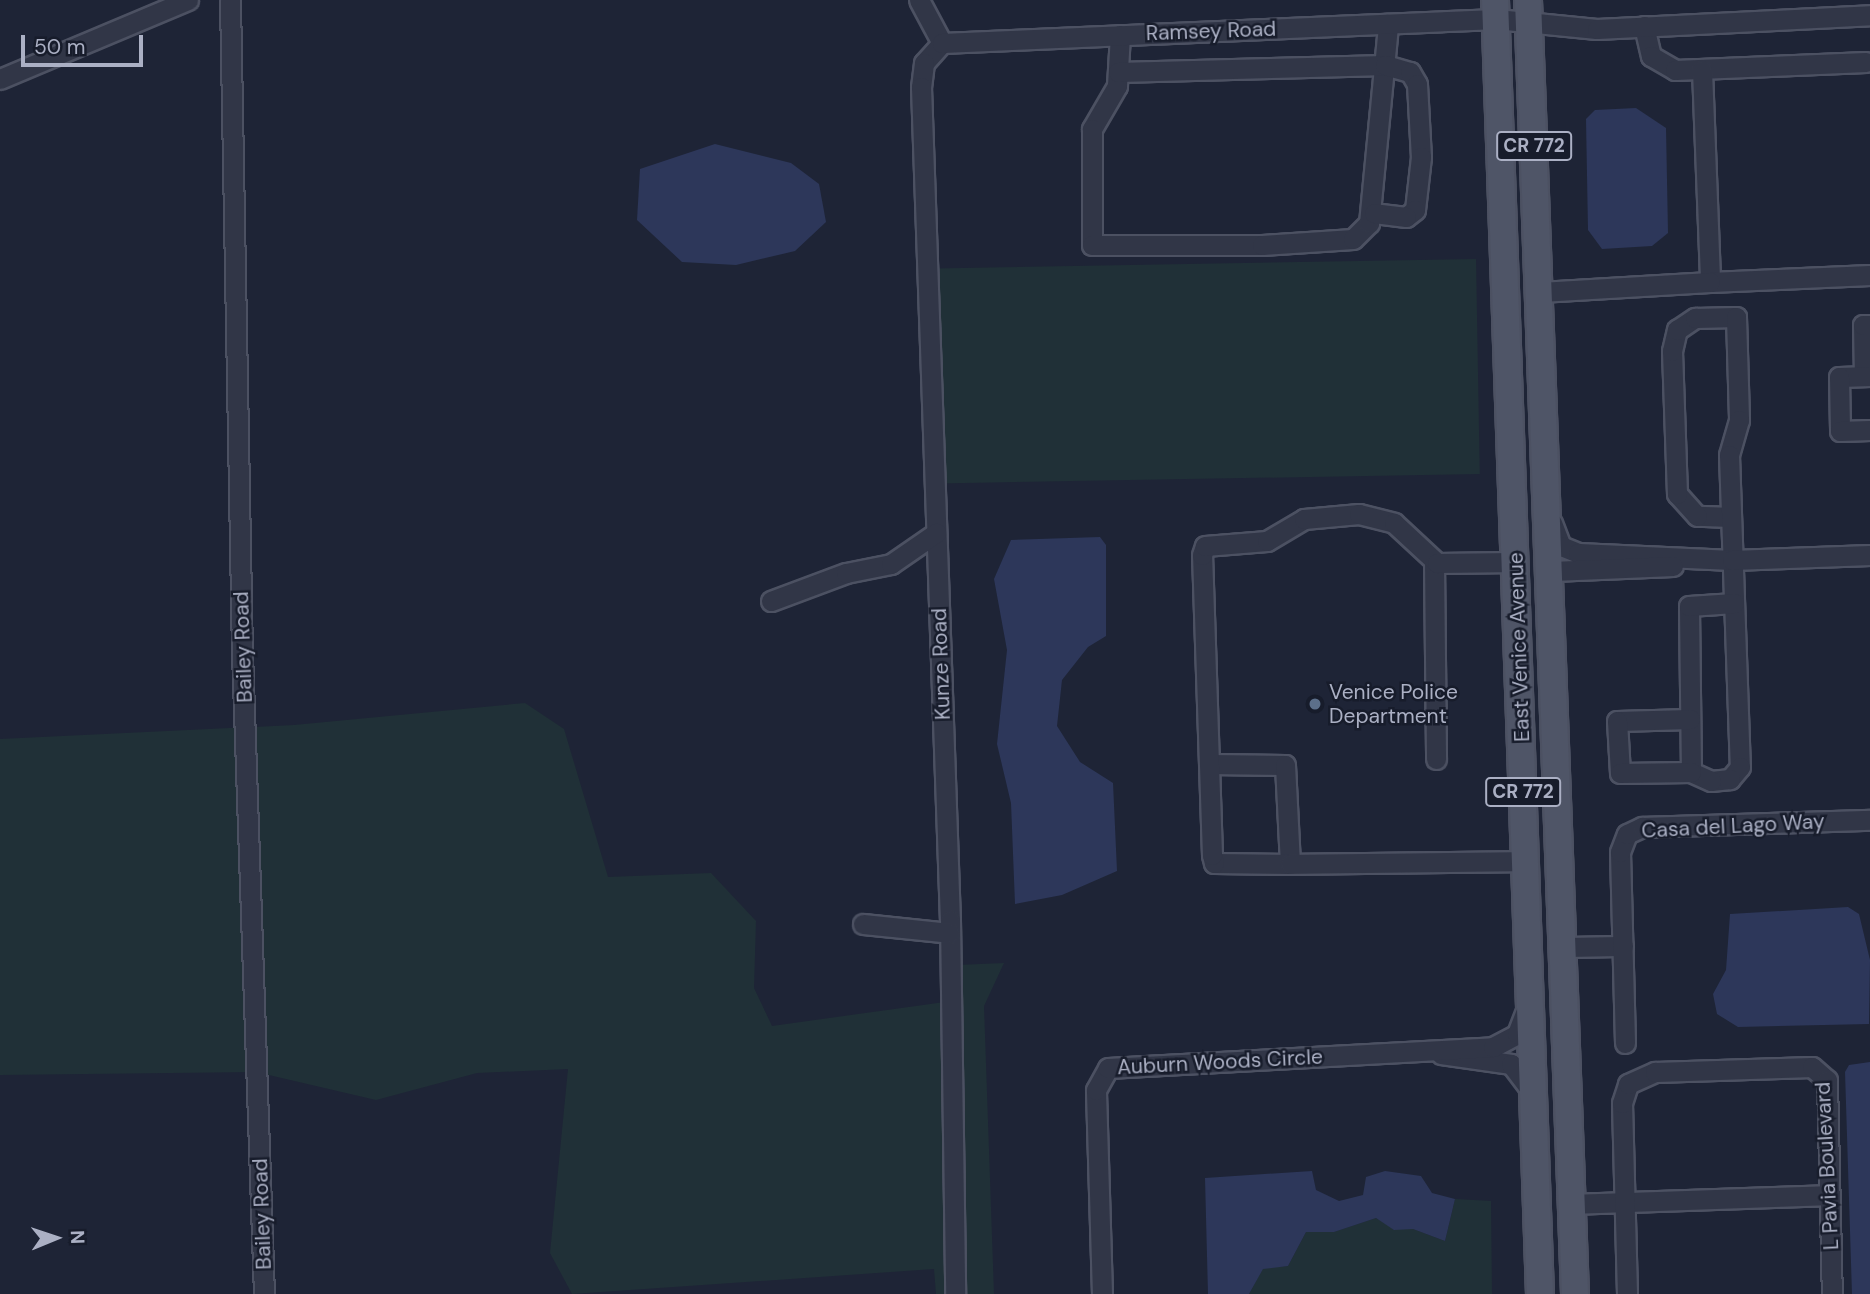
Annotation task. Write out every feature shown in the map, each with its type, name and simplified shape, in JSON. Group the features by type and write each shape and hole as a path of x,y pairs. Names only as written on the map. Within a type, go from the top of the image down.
{"main road":[{"name":"East Venice Avenue","path":"1529,9 1552,571 1574,1294"},
{"name":"East Venice Avenue","path":"1495,10 1540,1294"},
{"path":"1506,289 1521,345 1531,537 1552,571"}],"street":[{"path":"0,79 188,0"},
{"name":"Bailey Road","path":"230,0 264,1294"},
{"path":"919,0 942,43"},
{"name":"Ramsey Road","path":"942,43 1388,24 1495,10 1529,9 1597,29 1870,15"},
{"path":"1120,35 1118,72 1112,101 1092,129 1092,245 1353,239 1374,213 1388,24"},
{"path":"1644,26 1657,63 1702,70 1866,62"},
{"name":"Kunze Road","path":"942,43 923,63 921,87 950,933 955,1294"},
{"path":"1118,72 1385,65 1410,72 1417,84 1421,157 1415,210 1406,217 1374,213"},
{"path":"1702,70 1710,282"},
{"path":"1540,292 1870,275"},
{"path":"1690,719 1617,721 1620,773 1691,772 1730,779 1740,768 1729,455 1739,420 1736,317 1695,318 1676,330 1672,351 1677,494 1697,516 1731,517"},
{"path":"1870,325 1863,325 1867,376 1839,377 1840,431 1870,430"},
{"path":"1549,508 1556,540 1576,552 1732,560"},
{"path":"1516,562 1434,562 1394,523 1359,514 1304,519 1267,541 1205,546 1214,863 1524,860"},
{"path":"771,601 846,573 891,565 936,533"},
{"path":"1552,571 1870,555"},
{"path":"1434,562 1436,759"},
{"path":"1691,772 1689,606 1734,603"},
{"path":"1210,764 1285,765 1290,864"},
{"name":"Casa del Lago Way","path":"1625,1043 1620,852 1634,829 1870,820"},
{"path":"863,924 950,933"},
{"path":"1563,947 1623,946"},
{"name":"Auburn Woods Circle","path":"1102,1294 1096,1090 1108,1068 1436,1053 1510,1040 1526,1016 1527,978"},
{"name":"Auburn Woods Circle","path":"1436,1053 1511,1064 1527,1080 1534,1104"},
{"name":"L Pavia Boulevard","path":"1627,1294 1622,1096 1632,1079 1655,1072 1822,1070 1830,1195 1832,1294"},
{"path":"1572,1204 1830,1195"}],"shaded area":[{"path":"1476,259 1480,474 925,484 921,269"},
{"path":"525,703 564,729 608,877 711,873 756,921 754,988 772,1026 959,1000 957,965 1004,963 984,1006 994,1294 936,1294 934,1269 572,1294 550,1253 568,1069 477,1073 376,1100 256,1072 0,1075 0,739 294,725"},
{"path":"1455,1199 1491,1201 1492,1294 1249,1294 1263,1268 1288,1266 1306,1232 1334,1232 1376,1218 1394,1229 1413,1229 1445,1241"}],"water":[{"path":"1636,108 1666,128 1668,233 1652,246 1602,249 1588,230 1586,119 1595,110"},
{"path":"715,144 791,163 819,184 826,222 795,251 736,265 682,262 637,220 640,169"},
{"path":"1100,537 1106,545 1106,636 1088,647 1062,680 1057,726 1080,762 1113,783 1117,871 1062,895 1015,904 1011,803 997,744 1007,650 994,579 1011,540"},
{"path":"1848,907 1859,914 1870,960 1869,1024 1738,1027 1717,1014 1713,994 1726,970 1730,914"},
{"path":"1870,1062 1870,1294 1852,1294 1845,1072 1849,1065"},
{"path":"1312,1171 1316,1190 1339,1201 1363,1195 1366,1177 1385,1171 1421,1176 1432,1193 1455,1199 1445,1241 1413,1229 1394,1230 1376,1218 1334,1232 1306,1232 1288,1266 1263,1269 1249,1294 1208,1294 1205,1178"}],"place":[{"name":"Venice Police Department","path":"1315,704"}]}
